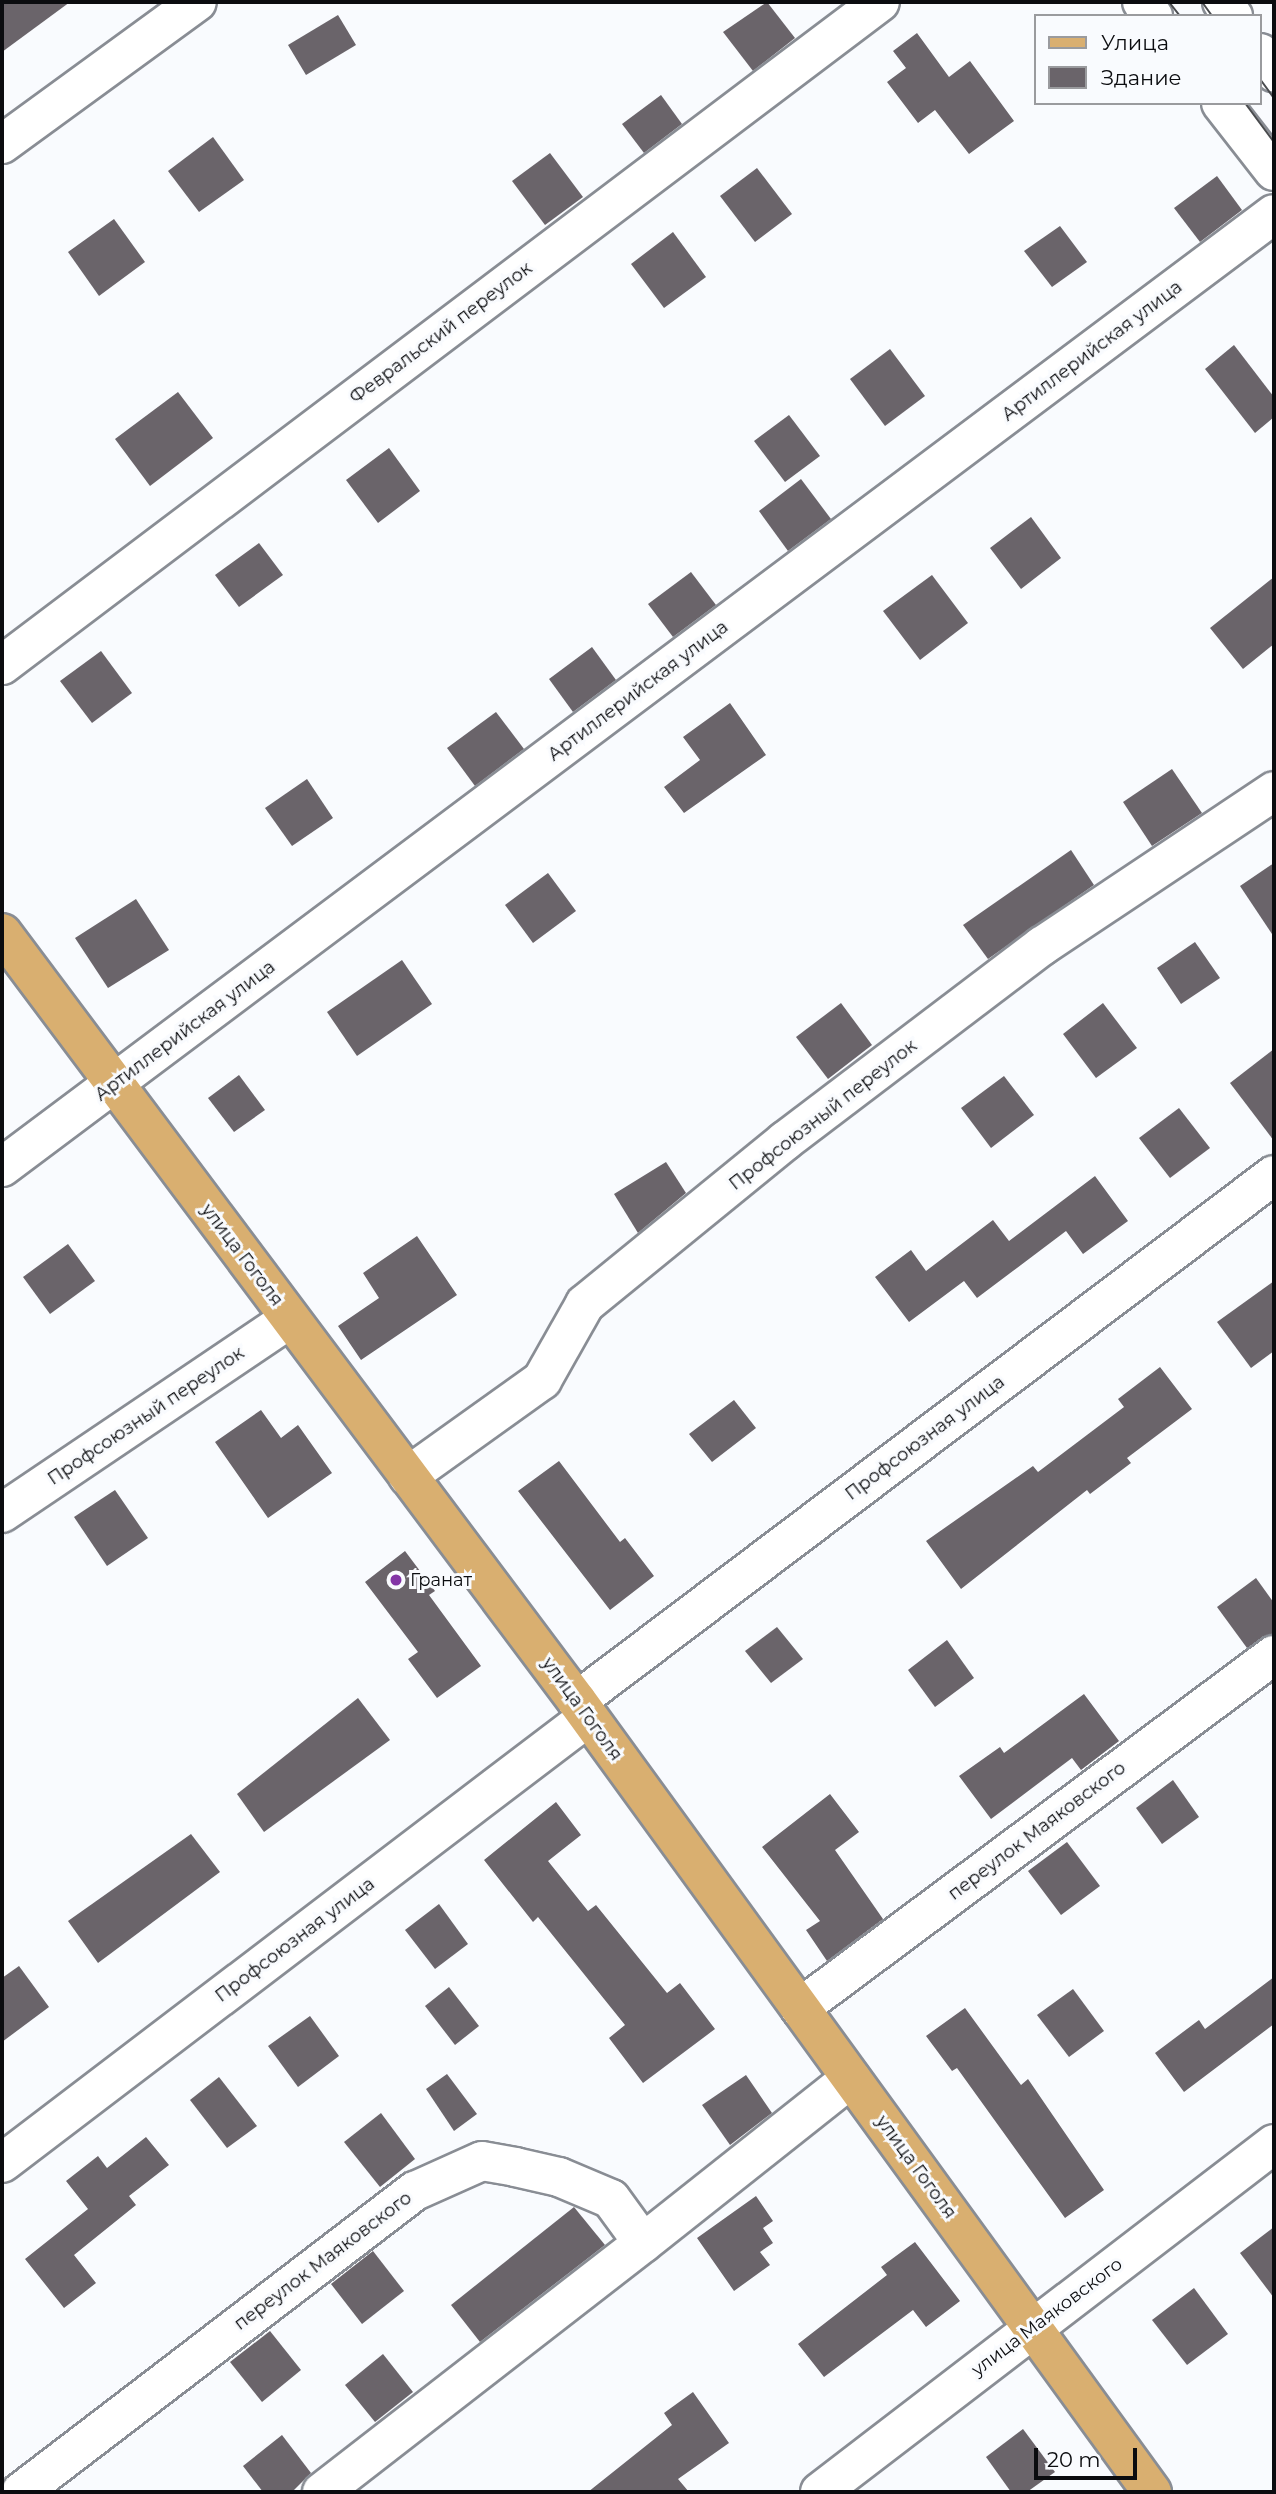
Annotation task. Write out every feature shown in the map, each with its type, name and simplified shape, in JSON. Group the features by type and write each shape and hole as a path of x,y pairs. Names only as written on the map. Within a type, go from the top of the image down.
{"main road":[{"name":"улица Гоголя","path":"2,933 582,1709 1152,2492"}],"street":[{"path":"2,144 197,2"},
{"name":"Февральский переулок","path":"2,665 880,2"},
{"path":"1262,56 1274,72"},
{"path":"1223,105 1274,172"},
{"name":"Артиллерийская улица","path":"2,1167 1274,214"},
{"name":"Профсоюзный переулок","path":"408,1476 542,1380 585,1304 785,1142 1042,946 1274,791"},
{"name":"Профсоюзная улица","path":"2,2163 582,1709 1274,1175"},
{"name":"Профсоюзный переулок","path":"2,1513 290,1319"},
{"name":"переулок Маяковского","path":"800,2008 1274,1655"},
{"path":"322,2492 643,2244 851,2078"},
{"name":"улица Маяковского","path":"820,2492 1274,2144"},
{"name":"переулок Маяковского","path":"21,2492 415,2191 482,2161 559,2177 611,2199 643,2244"}],"building":[{"path":"2,2 70,2 2,52"},
{"path":"767,2 795,38 753,71 723,32"},
{"path":"338,15 356,45 306,75 288,45"},
{"path":"917,33 949,77 970,61 1014,121 969,154 935,110 918,123 887,82 906,68 893,51"},
{"path":"661,95 682,124 644,153 622,124"},
{"path":"213,137 244,180 199,212 168,171"},
{"path":"550,153 583,197 545,225 512,181"},
{"path":"757,168 792,214 755,242 720,196"},
{"path":"1217,176 1242,210 1200,242 1174,208"},
{"path":"114,219 145,262 99,296 68,252"},
{"path":"1060,226 1087,262 1052,287 1024,251"},
{"path":"673,232 706,277 664,308 631,264"},
{"path":"1234,345 1274,397 1274,417 1255,433 1205,369"},
{"path":"890,349 925,396 885,426 850,379"},
{"path":"178,392 213,438 150,486 115,439"},
{"path":"789,415 820,456 785,482 754,441"},
{"path":"389,448 420,491 378,523 346,480"},
{"path":"801,479 831,519 788,551 759,511"},
{"path":"1031,517 1061,558 1021,589 990,548"},
{"path":"259,543 283,575 239,607 215,575"},
{"path":"691,572 716,605 673,637 648,604"},
{"path":"932,575 968,623 920,660 883,611"},
{"path":"1274,577 1274,644 1243,669 1210,628"},
{"path":"592,647 616,680 573,712 549,679"},
{"path":"101,651 132,693 92,723 60,681"},
{"path":"730,703 766,755 684,813 664,787 700,760 683,737"},
{"path":"496,712 524,749 475,786 447,748"},
{"path":"1172,769 1202,813 1152,846 1123,802"},
{"path":"307,779 333,818 292,846 265,808"},
{"path":"1071,850 1094,885 988,959 963,925"},
{"path":"1274,863 1274,937 1240,886"},
{"path":"548,873 576,911 533,943 505,905"},
{"path":"136,899 169,950 108,988 75,938"},
{"path":"1195,942 1220,978 1181,1004 1157,968"},
{"path":"402,960 432,1004 357,1056 327,1012"},
{"path":"841,1003 872,1045 828,1079 796,1037"},
{"path":"1103,1003 1137,1048 1096,1078 1063,1034"},
{"path":"1274,1049 1274,1141 1230,1083"},
{"path":"239,1075 265,1110 234,1132 208,1098"},
{"path":"1004,1076 1034,1115 991,1148 961,1108"},
{"path":"1179,1108 1210,1148 1170,1178 1139,1138"},
{"path":"666,1162 686,1193 638,1233 614,1194"},
{"path":"1095,1176 1128,1221 1083,1254 1066,1231 977,1298 964,1281 909,1322 875,1277 911,1250 926,1271 993,1220 1009,1241"},
{"path":"417,1236 457,1295 361,1360 338,1326 379,1298 363,1273"},
{"path":"68,1244 95,1281 50,1314 23,1277"},
{"path":"1274,1281 1274,1351 1251,1368 1217,1322"},
{"path":"1160,1367 1192,1409 1127,1458 1131,1463 1090,1494 1087,1490 961,1589 926,1541 1033,1466 1038,1472 1124,1407 1118,1399"},
{"path":"734,1400 756,1428 712,1462 689,1434"},
{"path":"261,1410 281,1438 298,1425 332,1473 268,1518 215,1442"},
{"path":"559,1461 620,1542 625,1538 654,1576 610,1610 518,1491"},
{"path":"115,1490 148,1538 107,1566 74,1517"},
{"path":"405,1551 435,1591 429,1595 481,1666 437,1698 408,1659 418,1652 365,1582"},
{"path":"1256,1578 1274,1603 1274,1633 1247,1648 1217,1607"},
{"path":"777,1627 803,1659 771,1683 745,1651"},
{"path":"947,1640 974,1678 935,1707 908,1670"},
{"path":"1084,1694 1119,1741 1081,1770 1072,1758 991,1819 959,1776 1000,1747 1004,1753"},
{"path":"358,1698 390,1740 264,1832 237,1794"},
{"path":"1173,1780 1199,1817 1162,1844 1136,1808"},
{"path":"830,1794 859,1832 835,1850 883,1919 827,1961 806,1930 820,1921 762,1847"},
{"path":"556,1802 581,1835 548,1861 588,1911 596,1905 667,1993 680,1983 715,2029 643,2083 609,2038 625,2025 538,1917 533,1922 484,1860"},
{"path":"191,1834 220,1872 98,1963 68,1921"},
{"path":"1067,1842 1100,1886 1061,1915 1028,1871"},
{"path":"439,1904 468,1944 435,1969 405,1930"},
{"path":"19,1966 49,2007 2,2042 2,1978"},
{"path":"1274,1977 1274,2024 1184,2092 1155,2053 1199,2020 1205,2029"},
{"path":"449,1987 479,2026 455,2045 425,2006"},
{"path":"1073,1989 1104,2031 1069,2057 1037,2015"},
{"path":"965,2008 1021,2085 1028,2079 1104,2190 1065,2218 957,2068 952,2071 926,2036"},
{"path":"310,2016 339,2056 298,2087 268,2046"},
{"path":"447,2074 477,2114 454,2131 426,2089"},
{"path":"746,2075 772,2113 730,2145 702,2105"},
{"path":"219,2077 257,2126 227,2148 190,2100"},
{"path":"381,2113 415,2159 380,2187 344,2142"},
{"path":"146,2137 169,2165 129,2196 136,2205 74,2255 96,2283 64,2308 25,2259 88,2209 66,2181 98,2156 107,2168"},
{"path":"756,2196 773,2221 763,2228 773,2243 760,2252 770,2265 734,2291 697,2238"},
{"path":"574,2207 605,2245 480,2342 451,2305"},
{"path":"1274,2227 1274,2298 1240,2253"},
{"path":"915,2242 960,2301 926,2327 913,2310 824,2377 798,2344 887,2275 881,2267"},
{"path":"373,2251 404,2291 362,2324 331,2284"},
{"path":"1194,2288 1228,2334 1187,2365 1152,2320"},
{"path":"270,2331 301,2370 262,2402 230,2362"},
{"path":"383,2354 413,2392 375,2422 345,2385"},
{"path":"693,2392 729,2443 678,2479 689,2492 588,2492 672,2425 664,2413"},
{"path":"1023,2429 1055,2472 1027,2492 1011,2492 986,2457"},
{"path":"282,2435 311,2473 292,2492 263,2492 243,2466"}],"tram line":[{"path":"1169,2 1178,14"},
{"path":"1202,2 1211,14"},
{"path":"1262,82 1274,98"},
{"path":"1246,105 1274,142"}],"place":[{"name":"Гранат","path":"396,1580"}]}
